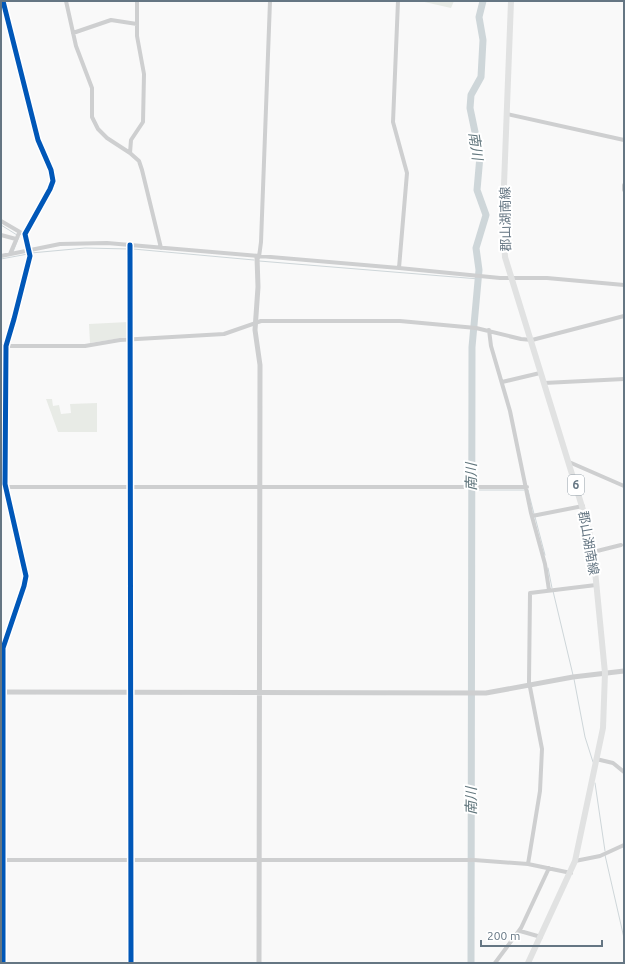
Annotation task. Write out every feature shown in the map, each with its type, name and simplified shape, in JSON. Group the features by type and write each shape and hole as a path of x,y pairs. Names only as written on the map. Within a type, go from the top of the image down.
{"main road":[{"name":"郡山湖南線","path":"511,1 503,242 510,277 583,506 593,552 605,673 603,728 575,861 528,963"}],"street":[{"path":"3,1 38,140 49,162 53,177 50,189 25,235 30,252 14,319 3,346 3,487 26,576 24,586 4,643 2,692 3,963"},
{"path":"66,1 76,46 92,88 92,117 98,129 107,138 140,163 161,248"},
{"path":"130,154 131,140 142,122 144,74 137,24 137,1"},
{"path":"259,963 260,365 256,336 256,322 258,257 261,242 270,1"},
{"path":"398,1 393,122 399,149 407,173 399,268"},
{"path":"73,33 111,20 137,24"},
{"path":"507,114 624,140"},
{"path":"624,185 624,190"},
{"path":"1,221 19,233 25,235"},
{"path":"10,254 19,233"},
{"path":"1,235 16,238"},
{"path":"1,256 74,243 130,248 161,248 500,278 547,278 624,285"},
{"path":"130,248 131,963"},
{"path":"3,346 85,346 130,339 224,334 261,321 400,321 470,327 489,330 521,339 530,339 559,334 624,316"},
{"path":"489,330 491,346 510,411 532,516 545,564 549,590"},
{"path":"502,382 540,373"},
{"path":"544,383 624,379"},
{"path":"569,462 624,486"},
{"path":"3,487 527,487"},
{"path":"532,516 583,506"},
{"path":"593,552 621,545"},
{"path":"528,864 540,791 542,749 530,685 530,593 596,585"},
{"path":"2,692 476,693 496,692 530,685 624,671"},
{"path":"596,759 613,763 624,772"},
{"path":"575,861 600,856 624,845"},
{"path":"2,860 474,860 528,864 570,873"},
{"path":"495,963 500,954 520,930 549,868"},
{"path":"520,930 541,937"}],"shaded area":[{"path":"420,1 454,1 451,8"},
{"path":"128,322 127,337 90,343 89,324"},
{"path":"46,399 52,399 53,406 59,405 61,414 71,413 70,404 97,403 97,432 58,432"}],"waterway":[{"name":"南川","path":"471,963 472,347 479,270 476,248 486,215 477,190 480,156 470,108 471,95 481,77 483,40 479,17 483,1"},
{"path":"1,225 17,235"},
{"path":"13,252 19,237"},
{"path":"31,253 85,248 129,249"},
{"path":"133,249 254,260"},
{"path":"1,259 28,254"},
{"path":"259,261 479,279"},
{"path":"472,490 524,490"},
{"path":"528,490 534,514"},
{"path":"535,517 545,555"},
{"path":"548,568 552,588"},
{"path":"553,591 573,675"},
{"path":"574,679 585,737 593,762"},
{"path":"595,783 605,851"},
{"path":"605,855 624,938"}],"cycle path":[{"path":"3,1 38,140 51,170 53,181 25,234 30,256 6,346 5,484 26,576 3,648 3,963"},
{"path":"130,245 131,963"}]}
